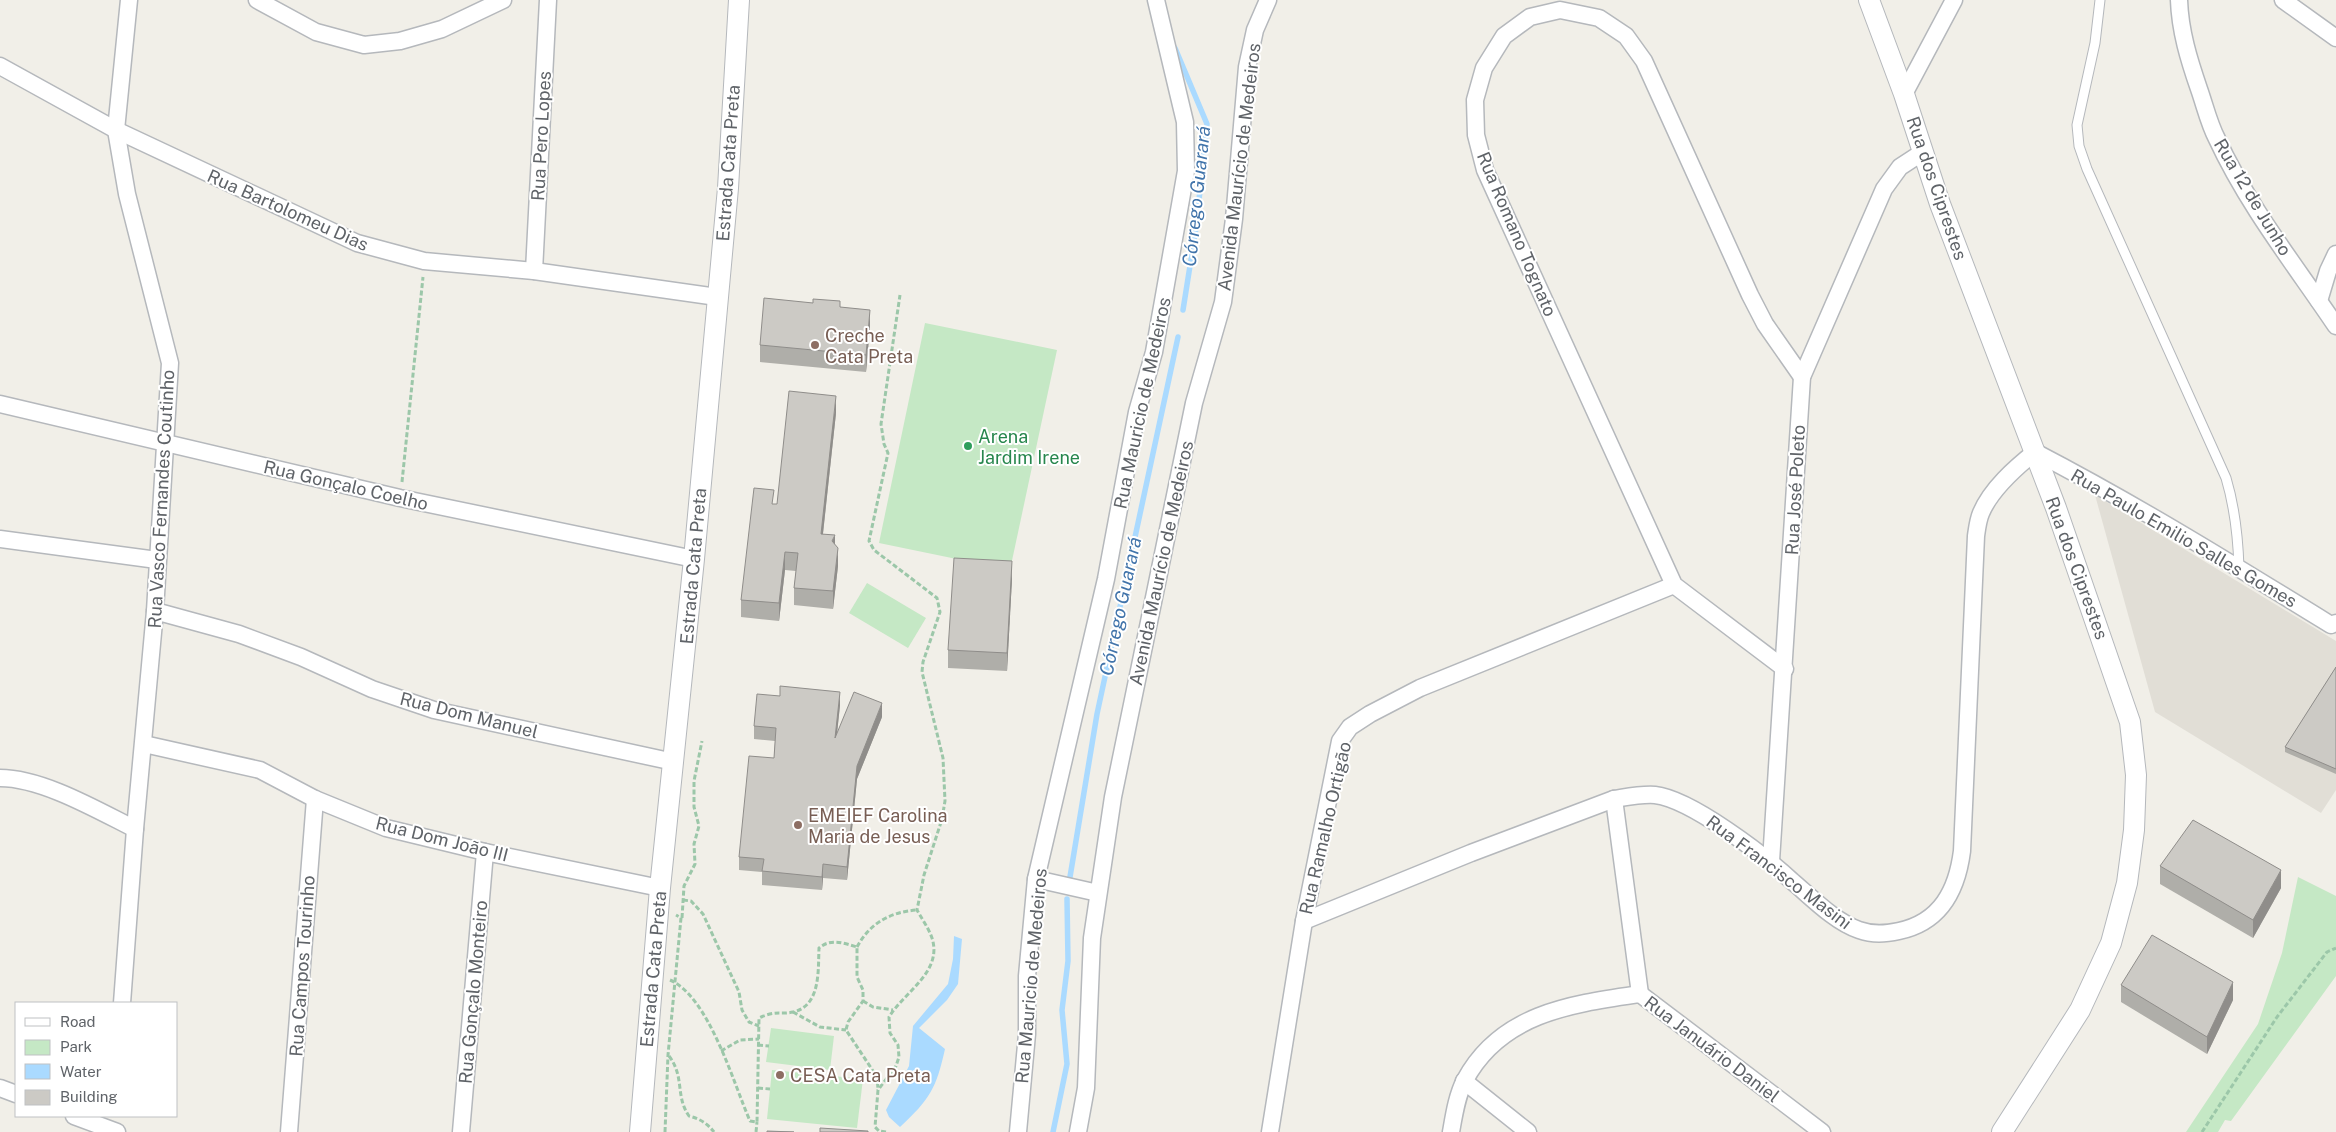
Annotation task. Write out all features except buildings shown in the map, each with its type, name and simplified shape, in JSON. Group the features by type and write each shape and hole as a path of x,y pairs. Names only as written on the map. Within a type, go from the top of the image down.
{"street":[{"name":"Rua Vasco Fernandes Coutinho","path":"122,1002 135,829 155,611 170,363 127,194 116,130 129,0"},
{"path":"256,0 316,32 364,45 400,41 442,29 503,0"},
{"name":"Rua Pero Lopes","path":"534,271 548,0"},
{"name":"Estrada Cata Preta","path":"640,1132 660,888 694,559 728,188 739,0"},
{"name":"Rua Mauricio de Medeiros","path":"1018,1132 1027,1034 1027,976 1036,879 1106,579 1137,412 1154,352 1186,171 1185,122 1156,0"},
{"name":"Avenida Maurício de Medeiros","path":"1078,1132 1086,1088 1092,947 1098,893 1113,797 1194,403 1223,302 1234,219 1248,67 1255,30 1268,0"},
{"name":"Rua dos Ciprestes","path":"1869,0 1904,94 1940,204 2035,452 2130,722 2136,775 2134,830 2127,883 2111,943 2080,1010 2002,1132"},
{"path":"1904,94 1954,0"},
{"name":"Rua 12 de Junho","path":"2179,0 2179,13 2188,56 2216,138 2240,182 2273,235 2336,326"},
{"path":"2283,0 2336,38"},
{"name":"Rua Romano Tognato","path":"1785,669 1674,585 1485,170 1476,135 1475,100 1484,68 1504,36 1530,17 1560,10 1599,18 1626,36 1644,61 1750,295 1765,324 1802,377"},
{"name":"Rua Bartolomeu Dias","path":"0,66 116,130 357,243 424,261 534,271 717,297"},
{"name":"Rua José Poleto","path":"1771,861 1785,669 1802,377 1884,189 1900,166 1923,152"},
{"path":"2319,301 2328,271 2336,254"},
{"name":"Rua Gonçalo Coelho","path":"0,404 400,498 694,559"},
{"name":"Rua Paulo Emilio Salles Gomes","path":"2035,452 2090,480 2333,624"},
{"name":"Rua Francisco Masini","path":"1304,921 1471,853 1614,799 1637,795 1656,795 1697,811 1771,861 1824,909 1857,930 1880,935 1905,929 1928,920 1946,902 1959,875 1962,851 1976,536 1980,514 1991,497 2018,466 2035,452"},
{"path":"0,539 157,560"},
{"name":"Rua Ramalho Ortigão","path":"1270,1132 1304,921 1340,741 1350,728 1370,714 1420,688 1674,585"},
{"name":"Rua Dom Manuel","path":"155,611 239,634 301,657 372,689 434,710 674,762"},
{"name":"Rua Dom João III","path":"144,744 260,770 315,800 386,828 485,852 660,888"},
{"path":"0,778 19,778 82,803 135,829"},
{"path":"1614,799 1640,994"},
{"name":"Rua Campos Tourinho","path":"289,1132 315,800"},
{"name":"Rua Gonçalo Monteiro","path":"461,1132 485,852"},
{"path":"1036,879 1098,893"},
{"name":"Rua Januário Daniel","path":"1451,1132 1464,1081 1482,1055 1502,1034 1522,1022 1575,1004 1640,994 1822,1132"},
{"path":"1464,1081 1528,1132"},
{"path":"0,1088 15,1094"},
{"path":"77,1117 114,1128"}],"lane":[{"path":"2100,0 2095,44 2077,126 2079,146 2087,169 2226,478 2234,507 2238,534 2239,568"}],"path":[{"path":"400,498 424,261"},
{"path":"878,1090 896,1066 899,1057 898,1045 890,1033 889,1017 931,966 934,950 932,937 917,910 924,875 942,819 944,801 943,758 922,672 923,662 940,612 940,606 932,595 874,550 869,541 888,453 884,444 881,424 900,295"},
{"path":"665,1132 668,1055 684,886 695,864 694,844 700,826 694,807 694,781 702,741"},
{"path":"683,900 691,901 703,914 739,992 742,1010 749,1022 759,1026"},
{"path":"658,910 669,912 682,918"},
{"path":"886,1132 879,1131 875,1127 878,1090 876,1077 846,1030 848,1022 863,1002 863,990 857,977 857,947 865,932 881,920 901,911 917,910"},
{"path":"756,1132 759,1018 772,1012 793,1012 806,1006 812,1000 818,975 819,948 826,942 838,942 857,947"},
{"path":"2202,1132 2277,1017 2327,952 2336,948"},
{"path":"652,979 670,979 675,982 691,995 705,1014 750,1121 757,1122"},
{"path":"863,1002 873,1007 893,1010"},
{"path":"793,1012 820,1028 846,1030"},
{"path":"721,1051 740,1040 758,1039"},
{"path":"758,1045 769,1046"},
{"path":"646,1048 662,1049 668,1055 677,1067 682,1107 689,1116 699,1119 714,1132"},
{"path":"758,1088 770,1089"}],"shaded area":[{"path":"2095,495 2336,641 2336,790 2321,813 2155,712"}],"green space":[{"name":"Arena Jardim Irene","path":"925,323 1057,350 1010,570 879,543"},
{"path":"867,583 926,618 908,648 849,613"},
{"path":"2298,877 2336,896 2336,976 2231,1121 2225,1120 2218,1132 2186,1132 2258,1024 2282,953"},
{"path":"771,1028 834,1036 830,1070 766,1062"},
{"path":"772,1070 863,1079 857,1128 767,1119"}],"water":[{"path":"954,936 962,939 958,984 947,1000 919,1028 945,1049 942,1063 935,1084 925,1101 900,1127 889,1117 886,1110 909,1066 913,1026 948,984 953,959"}],"waterway":[{"name":"Córrego Guarará","path":"1175,48 1207,124 1196,228 1183,310"},
{"name":"Córrego Guarará","path":"1070,877 1097,714 1178,337"},
{"name":"Córrego Guarará","path":"1053,1132 1067,1064 1062,1010 1068,961 1067,899"}],"place":[{"name":"Creche Cata Preta","path":"815,345"},
{"name":"Arena Jardim Irene","path":"968,446"},
{"name":"EMEIEF Carolina Maria de Jesus","path":"798,825"},
{"name":"CESA Cata Preta","path":"780,1075"}]}
